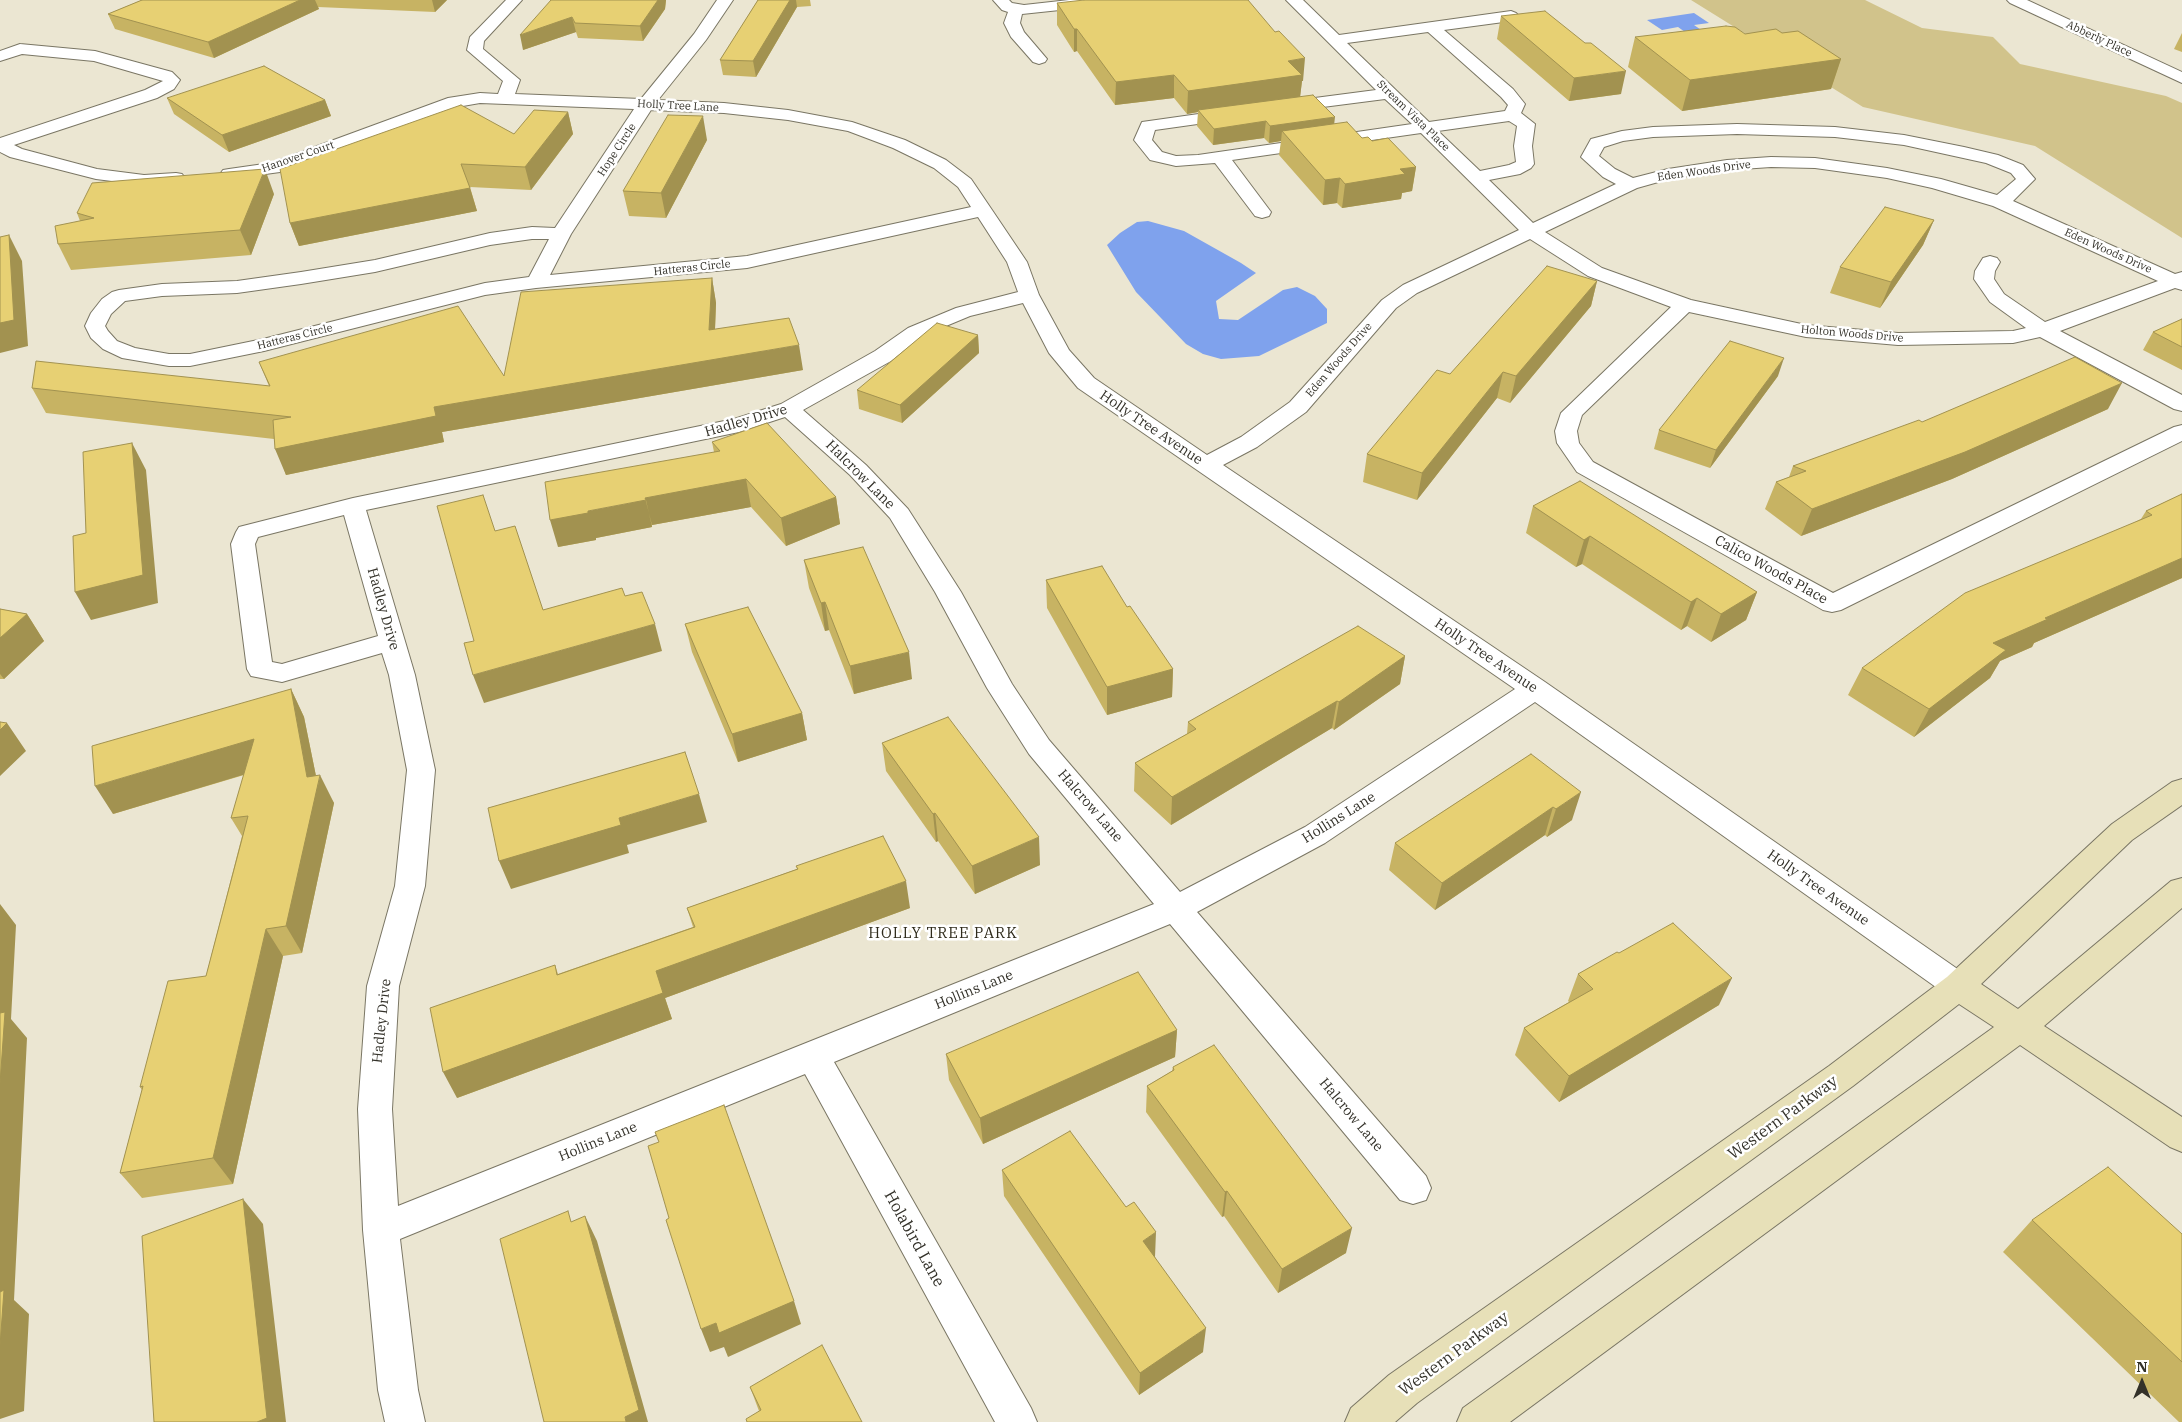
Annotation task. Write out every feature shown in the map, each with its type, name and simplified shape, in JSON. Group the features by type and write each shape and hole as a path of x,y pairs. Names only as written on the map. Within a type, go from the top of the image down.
{"main road":[{"name":"Western Parkway","path":"1364,1422 1403,1389 1841,1076 1958,986 2122,832 2182,790"},
{"path":"1478,1422 2021,1026 2182,890"},
{"name":"Holly Tree Avenue","path":"1958,986 2021,1026 2182,1136"}],"street":[{"path":"503,98 510,89 512,80 475,50 476,40 514,0"},
{"name":"Hope Circle","path":"536,282 561,234 646,104 700,37 725,0"},
{"path":"1001,0 1007,7 1024,10 1107,0"},
{"name":"Stream Vista Place","path":"1294,0 1532,232"},
{"name":"Abberly Place","path":"2015,0 2182,78"},
{"path":"1016,9 1012,24 1017,34 1039,59"},
{"path":"1334,40 1511,16"},
{"path":"1432,27 1507,93 1517,104 1512,115"},
{"path":"0,56 20,49 95,56 166,75 172,80 168,85 151,94 0,144"},
{"path":"1268,109 1389,93"},
{"name":"Holly Tree Lane","path":"503,98 724,108 788,115 852,127"},
{"name":"Hanover Court","path":"209,176 274,168 460,100 503,98"},
{"path":"1249,112 1148,126 1143,140 1156,156 1164,159 1198,160 1512,115 1526,124 1512,140"},
{"path":"1475,177 1514,170 1524,164 1512,140 1483,120"},
{"name":"Holly Tree Avenue","path":"852,127 899,144 940,164 965,183 1017,262 1029,296 1060,353 1086,383 1535,690 1958,986"},
{"path":"1631,184 1609,173 1590,157 1597,143 1622,136 1653,132 1737,129 1835,132 1904,140 1992,159 2017,169 2026,179 2000,202"},
{"path":"0,144 16,153 96,174 144,180 190,177"},
{"path":"1220,157 1262,212"},
{"name":"Eden Woods Drive","path":"1206,465 1249,442 1298,406 1389,304 1410,289 1631,184 1668,174 1727,165 1770,162 1815,163 1887,173 1935,183 2000,202 2180,281"},
{"name":"Hatteras Circle","path":"561,234 532,233 490,239 374,266 273,282 237,287 162,290 119,296 109,303 101,313 95,326 98,334 110,345 130,353 169,360 190,360 264,345 485,289 536,282 747,262 983,210"},
{"name":"Holton Woods Drive","path":"1532,232 1595,272 1685,305 1806,331 1898,339 2013,337 2042,330 2180,281"},
{"path":"1990,262 1985,271 1984,279 1997,298 2042,330 2182,404"},
{"name":"Hadley Drive","path":"405,1422 398,1390 381,1230 375,1109 383,986 410,886 421,770 402,675 353,505 740,425 789,409 883,356 916,332 963,312 1029,296"},
{"name":"Calico Woods Place","path":"1685,305 1572,412 1566,431 1568,443 1585,467 1832,604 2182,432"},
{"name":"Halcrow Lane","path":"789,409 858,470 899,514 948,592 1001,688 1039,747 1413,1188"},
{"path":"353,505 248,532 243,544 260,669 282,673 392,641"},
{"name":"Hollins Lane","path":"381,1230 1177,908 1316,835 1535,690"},
{"name":"Holabird Lane","path":"812,1055 1017,1422"}],"shaded area":[{"path":"1691,0 1865,0 1922,28 1993,37 2020,64 2166,96 2182,103 2182,238 2035,146 1863,107"}],"water":[{"path":"1694,13 1709,23 1694,25 1707,34 1692,37 1678,27 1662,30 1647,20"},
{"path":"1148,221 1184,231 1256,273 1216,301 1219,319 1238,320 1283,290 1297,287 1315,296 1327,309 1327,323 1259,356 1221,359 1203,354 1186,344 1136,292 1107,245 1120,233 1137,222"}],"building":[{"path":"142,0 300,0 208,42 108,14"},
{"path":"551,0 658,0 640,26 575,23 572,17 520,35"},
{"path":"758,0 790,0 753,61 720,60"},
{"path":"1084,0 1248,0 1275,32 1279,31 1305,58 1288,61 1302,75 1188,91 1174,75 1116,82 1077,29 1074,29 1057,3"},
{"path":"1545,11 1585,43 1591,43 1626,71 1574,78 1501,16"},
{"path":"1726,26 1735,27 1745,34 1776,29 1782,33 1798,31 1841,59 1690,80 1635,37"},
{"path":"264,66 325,100 222,135 167,98"},
{"path":"1313,95 1335,117 1270,126 1266,121 1214,129 1198,110"},
{"path":"461,105 514,134 534,110 568,112 525,167 461,164 470,188 290,223 280,169"},
{"path":"668,115 703,116 661,193 623,191"},
{"path":"1347,122 1362,138 1368,137 1372,141 1388,138 1416,167 1400,169 1405,174 1345,184 1340,178 1325,180 1282,131"},
{"path":"265,169 240,230 58,244 55,226 94,218 77,213 92,183"},
{"path":"1885,207 1934,220 1891,282 1840,267"},
{"path":"9,235 14,320 0,323 0,237"},
{"path":"1547,266 1597,281 1516,376 1503,372 1422,473 1367,454 1437,370 1450,374"},
{"path":"712,278 709,330 789,318 799,345 434,407 436,416 275,449 273,420 291,417 32,388 36,361 270,386 259,362 458,306 504,376 521,292"},
{"path":"2182,319 2182,347 2153,332"},
{"path":"937,323 978,335 900,405 857,390"},
{"path":"1730,341 1784,358 1716,450 1659,430"},
{"path":"2075,357 2122,383 1965,452 1812,509 1776,482 1806,471 1793,466 1919,420 1922,422"},
{"path":"767,423 836,497 781,518 746,479 645,498 646,500 550,520 545,482 720,451 712,442"},
{"path":"132,443 143,575 75,592 73,536 86,533 83,452"},
{"path":"1580,481 1757,592 1721,614 1697,598 1691,602 1590,536 1584,540 1533,506"},
{"path":"2182,494 2182,558 1993,643 2006,650 1929,709 1862,668 1965,593 2152,515 2146,511"},
{"path":"483,495 495,531 515,526 543,610 622,588 625,596 642,592 655,624 473,675 464,643 474,641 437,506"},
{"path":"863,547 909,652 850,666 825,602 821,603 804,560"},
{"path":"1102,566 1127,607 1130,606 1173,669 1107,687 1046,580"},
{"path":"748,607 802,713 732,734 685,624"},
{"path":"0,609 27,614 0,638"},
{"path":"1358,626 1405,656 1339,702 1337,701 1172,797 1135,763 1196,729 1188,722"},
{"path":"291,689 307,777 320,775 286,926 266,929 213,1158 120,1173 168,981 206,976 248,816 231,818 254,739 95,786 92,746"},
{"path":"948,717 1039,837 972,866 882,743"},
{"path":"0,722 7,723 0,730"},
{"path":"685,752 699,794 619,818 621,825 499,861 488,808"},
{"path":"1531,754 1581,792 1556,809 1553,807 1442,883 1395,843"},
{"path":"883,836 906,881 656,971 663,993 443,1072 430,1008 555,965 557,975 695,927 687,908 798,869 796,866"},
{"path":"1673,923 1732,978 1569,1076 1524,1028 1593,989 1578,974"},
{"path":"1138,972 1177,1030 980,1118 946,1054"},
{"path":"5,1012 0,1084 0,1013"},
{"path":"1214,1045 1352,1228 1282,1269 1227,1191 1225,1192 1147,1086 1174,1070 1173,1067"},
{"path":"724,1105 794,1301 719,1333 716,1323 701,1329 666,1220 669,1218 648,1146 659,1142 655,1132"},
{"path":"1070,1131 1126,1207 1134,1202 1156,1232 1143,1241 1206,1328 1140,1373 1002,1170"},
{"path":"2108,1167 2182,1234 2182,1362 2032,1220"},
{"path":"243,1199 267,1418 257,1422 154,1422 142,1236"},
{"path":"568,1211 571,1222 585,1216 639,1410 625,1417 626,1422 544,1422 500,1239"},
{"path":"4,1290 0,1346 0,1292"},
{"path":"822,1345 862,1422 747,1422 746,1419 761,1410 750,1387"}],"district":[{"name":"HOLLY TREE PARK","path":"943,934"}]}
